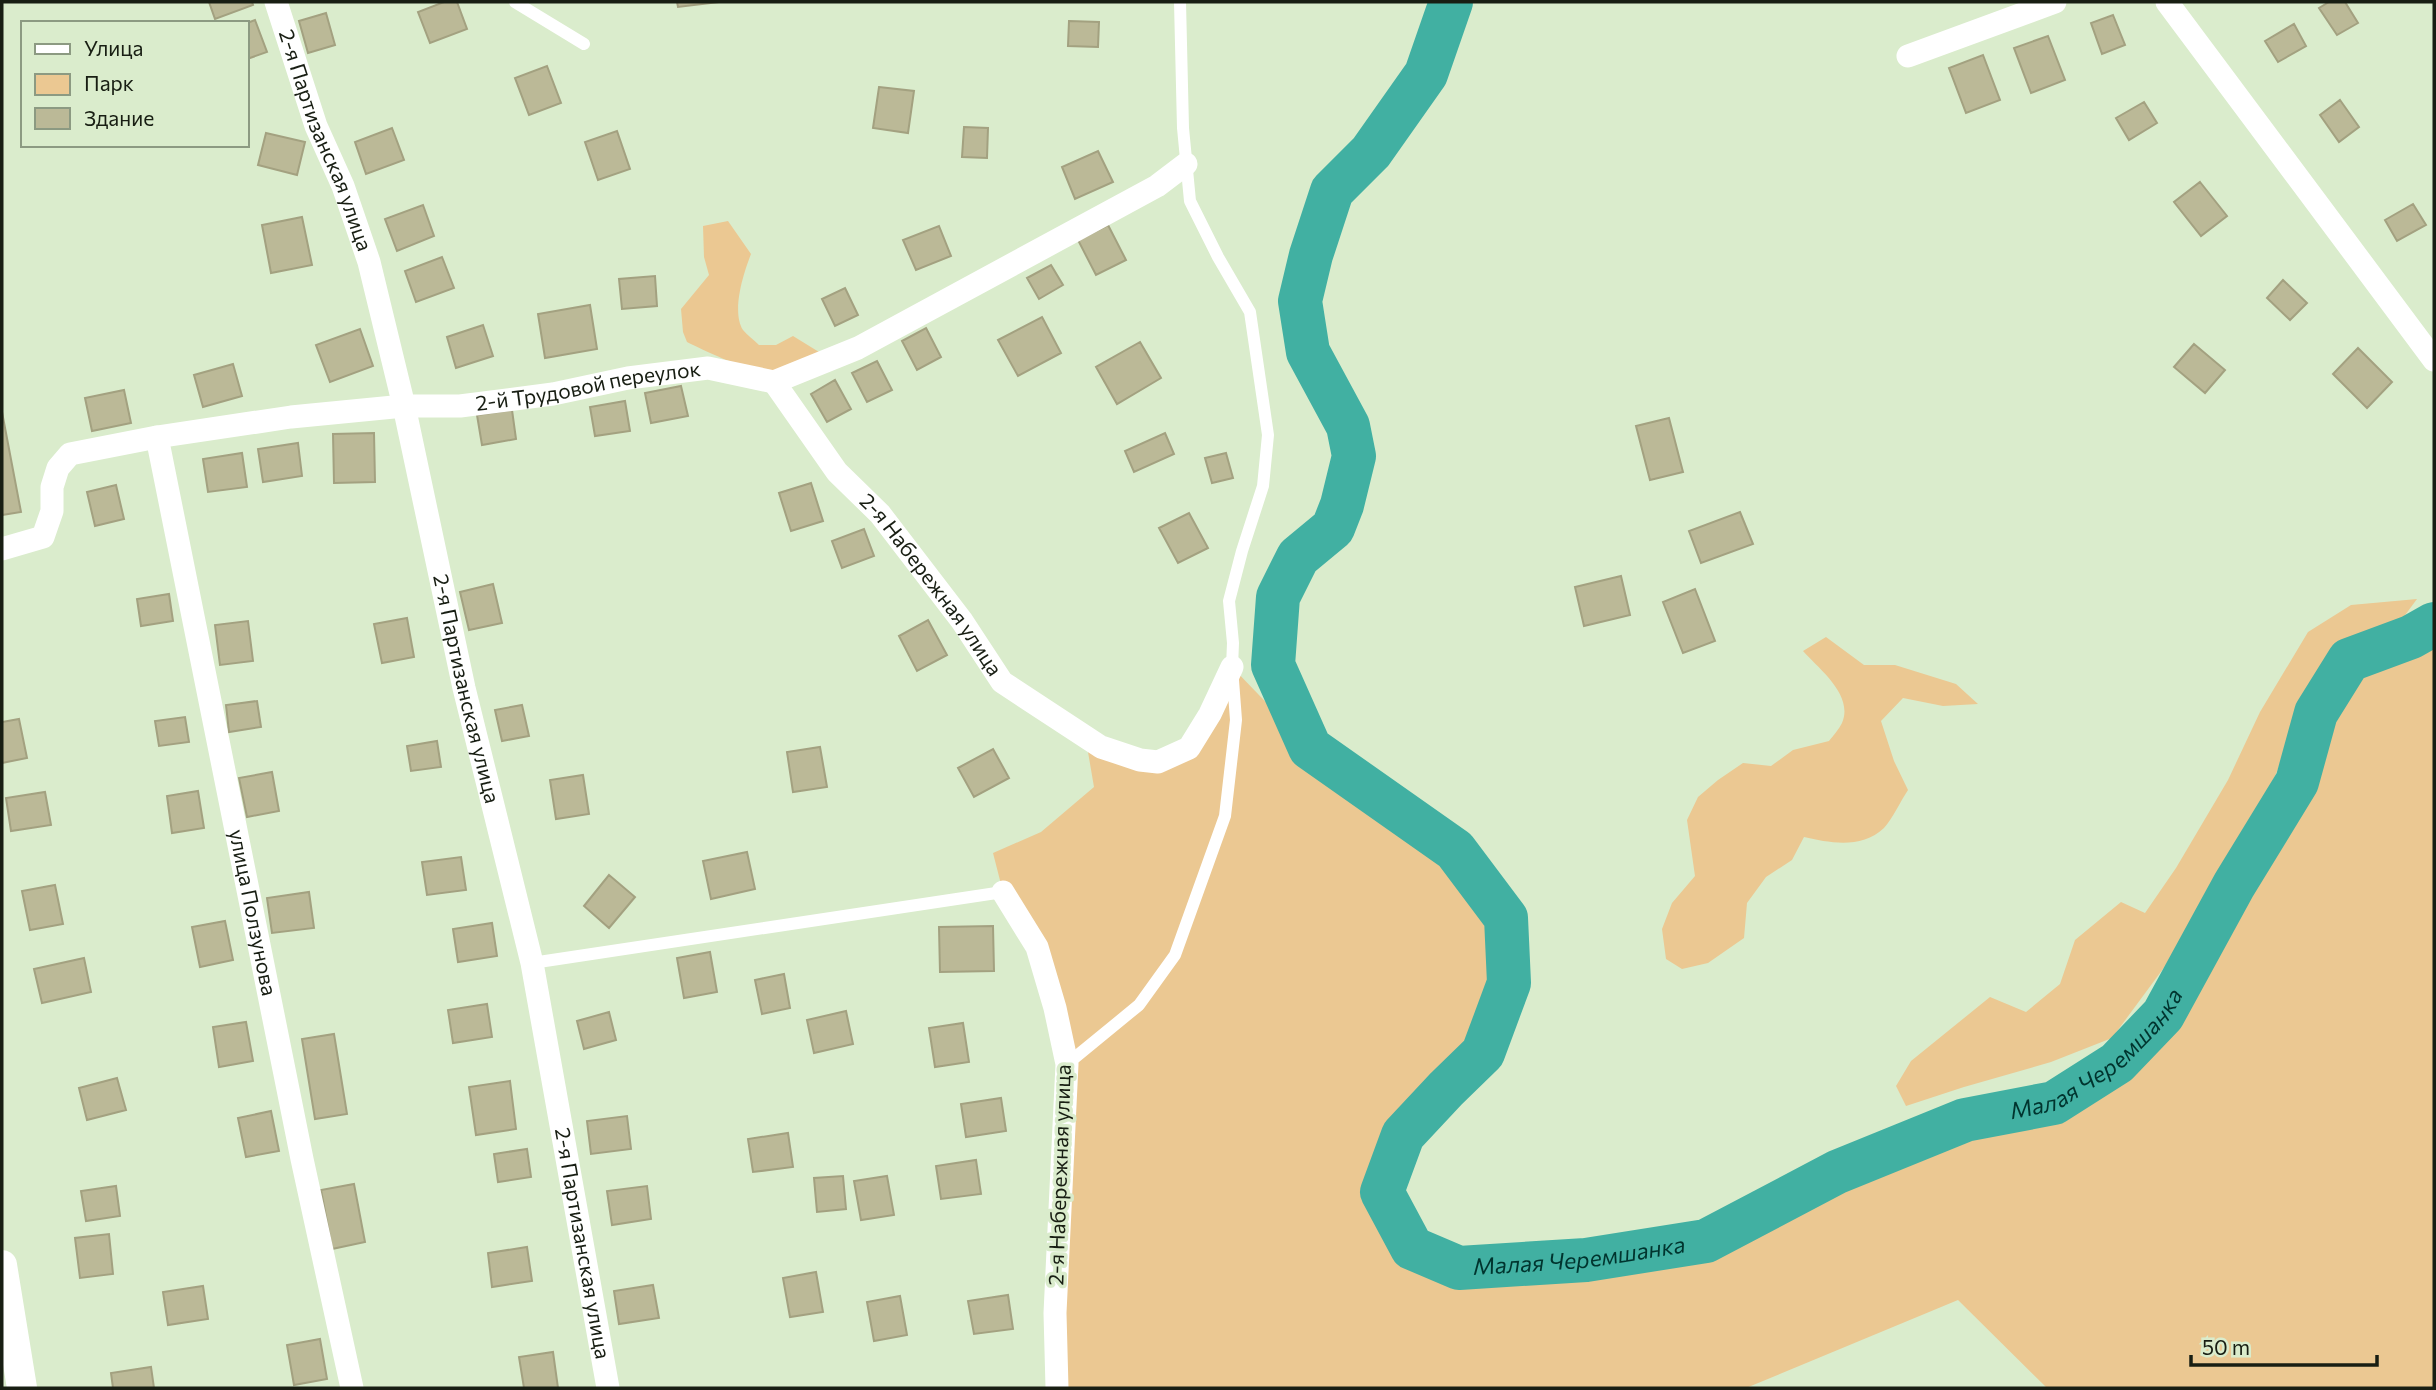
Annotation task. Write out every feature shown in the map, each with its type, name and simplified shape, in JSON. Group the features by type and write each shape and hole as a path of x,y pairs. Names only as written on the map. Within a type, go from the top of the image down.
{"street":[{"name":"2-я Партизанская улица","path":"276,2 316,126 343,186 369,262 404,406 464,688 532,963 608,1388"},
{"path":"1908,56 2055,2"},
{"path":"2167,2 2434,360"},
{"path":"774,382 858,348 1157,186 1186,164"},
{"name":"2-й Трудовой переулок","path":"2,549 43,537 51,512 52,487 58,467 71,453 291,417 404,406 460,406 553,394 628,378 708,368 774,382"},
{"name":"2-я Набережная улица","path":"774,382 837,472 880,514 962,621 1002,682 1101,747 1140,760 1158,762 1189,748 1210,714 1232,667"},
{"name":"улица Ползунова","path":"157,437 296,1132 352,1388"},
{"name":"2-я Набережная улица","path":"1003,892 1037,947 1055,1008 1067,1064 1055,1313 1057,1388"},
{"path":"2,1265 22,1388"}],"lane":[{"path":"515,2 584,44"},
{"path":"1067,1064 1139,1005 1175,955 1225,816 1236,720 1229,601 1263,486 1268,435 1250,312 1190,201 1186,164 1180,2"},
{"path":"532,963 1003,892"}],"green space":[{"path":"728,221 751,254 738,302 743,330 759,345 776,345 793,336 819,352 808,359 782,370 760,371 687,342 683,332 681,309 709,275 704,257 703,226"},
{"path":"2417,599 2397,626 2334,654 2300,710 2276,774 2228,865 2174,954 2112,1038 2051,1062 1906,1106 1896,1086 1911,1061 1990,997 2026,1012 2060,984 2075,940 2121,902 2145,913 2176,868 2228,780 2260,712 2308,632 2351,605"},
{"path":"2434,624 2434,1388 2047,1388 1958,1300 1746,1388 1057,1388 1067,1064 1037,947 1003,892 993,853 1041,832 1094,787 1088,752 1158,762 1189,748 1232,667 1310,748 1455,850 1506,918 1509,983 1483,1053 1446,1089 1395,1157 1382,1192 1412,1247 1459,1268 1586,1260 1706,1241 1837,1172 1965,1120 2054,1103 2117,1063 2163,1015 2234,885 2297,782 2316,713 2349,660 2411,637"},
{"path":"1826,637 1864,665 1895,665 1956,684 1978,704 1943,706 1903,698 1881,721 1894,761 1908,790 1884,828 1875,835 1856,842 1804,837 1792,860 1766,877 1747,903 1744,938 1708,963 1682,969 1666,959 1662,929 1672,903 1695,876 1687,820 1698,797 1743,763 1771,766 1793,750 1829,741 1836,732 1842,723 1843,702 1826,674 1803,651"}],"building":[{"path":"209,2 252,2 253,5 215,19"},
{"path":"444,2 457,2 467,29 430,43 418,12"},
{"path":"677,2 719,2 678,7"},
{"path":"2329,2 2345,2 2358,23 2337,35 2319,8"},
{"path":"326,13 335,45 308,53 299,21"},
{"path":"2113,15 2125,45 2102,54 2091,23"},
{"path":"255,20 267,52 248,59 248,23"},
{"path":"1069,21 1099,22 1098,47 1068,46"},
{"path":"2294,24 2306,46 2278,62 2265,41"},
{"path":"2048,36 2065,80 2031,93 2014,48"},
{"path":"1983,55 2000,100 1966,113 1949,68"},
{"path":"547,66 561,103 529,115 515,78"},
{"path":"879,87 914,91 908,133 873,128"},
{"path":"2340,100 2359,127 2339,142 2320,115"},
{"path":"2144,102 2157,123 2129,140 2116,118"},
{"path":"964,127 988,128 987,158 962,157"},
{"path":"392,128 404,160 366,174 355,142"},
{"path":"617,131 630,169 598,180 585,142"},
{"path":"266,133 305,142 297,175 258,165"},
{"path":"1098,151 1113,182 1075,199 1062,167"},
{"path":"2200,182 2227,216 2201,236 2174,202"},
{"path":"2413,204 2426,225 2397,241 2385,220"},
{"path":"423,205 434,236 397,251 385,219"},
{"path":"302,217 312,265 271,273 262,225"},
{"path":"1108,225 1126,260 1096,275 1078,240"},
{"path":"939,226 951,256 916,270 903,240"},
{"path":"442,257 454,288 416,302 405,271"},
{"path":"1051,265 1063,285 1039,299 1027,278"},
{"path":"655,276 657,306 622,309 619,279"},
{"path":"2283,280 2307,303 2290,320 2267,298"},
{"path":"845,288 858,315 835,326 822,299"},
{"path":"590,305 597,349 545,358 538,314"},
{"path":"1042,317 1061,353 1018,376 998,340"},
{"path":"483,325 493,356 456,368 447,337"},
{"path":"926,328 941,357 917,370 902,341"},
{"path":"360,329 373,366 330,382 316,345"},
{"path":"1140,342 1161,378 1117,404 1096,367"},
{"path":"2194,344 2225,370 2205,393 2174,367"},
{"path":"2358,348 2392,382 2367,408 2333,374"},
{"path":"877,361 892,390 867,402 852,373"},
{"path":"233,364 242,396 203,407 194,375"},
{"path":"835,380 851,409 827,422 811,394"},
{"path":"681,386 688,416 651,423 645,393"},
{"path":"124,390 131,423 92,431 85,398"},
{"path":"625,401 630,431 595,436 590,407"},
{"path":"512,410 516,439 482,445 477,415"},
{"path":"2,412 21,512 2,515"},
{"path":"1669,418 1683,472 1650,480 1636,426"},
{"path":"374,433 375,482 334,483 333,434"},
{"path":"1165,433 1174,454 1134,472 1125,451"},
{"path":"298,443 302,476 263,482 258,449"},
{"path":"242,453 247,487 208,492 203,459"},
{"path":"1226,453 1233,478 1212,483 1205,458"},
{"path":"811,483 823,521 791,531 779,493"},
{"path":"116,485 124,519 95,526 87,492"},
{"path":"1740,512 1753,544 1701,563 1689,531"},
{"path":"1189,513 1208,548 1178,563 1159,528"},
{"path":"864,529 874,556 842,568 832,541"},
{"path":"1621,576 1630,615 1584,626 1575,587"},
{"path":"493,584 502,623 469,630 460,592"},
{"path":"1695,589 1715,641 1683,653 1663,602"},
{"path":"169,594 173,621 141,626 137,599"},
{"path":"407,618 414,657 382,663 374,624"},
{"path":"928,620 947,655 917,671 899,636"},
{"path":"248,621 253,661 220,665 215,625"},
{"path":"257,701 261,727 229,732 226,705"},
{"path":"522,705 529,736 502,741 495,710"},
{"path":"185,717 189,742 159,746 155,721"},
{"path":"19,719 27,758 2,763 2,722"},
{"path":"437,741 441,767 411,771 407,746"},
{"path":"820,747 827,787 793,792 787,752"},
{"path":"993,749 1009,778 974,797 958,768"},
{"path":"272,772 279,811 247,817 239,778"},
{"path":"583,775 589,814 556,819 550,780"},
{"path":"198,791 204,828 172,833 167,796"},
{"path":"45,792 51,825 11,831 6,798"},
{"path":"747,852 755,889 711,899 703,861"},
{"path":"461,857 466,890 427,895 422,862"},
{"path":"609,875 635,897 609,928 584,906"},
{"path":"55,885 63,924 30,930 22,891"},
{"path":"309,892 314,928 272,933 267,898"},
{"path":"225,921 233,960 200,967 192,927"},
{"path":"492,923 497,956 458,962 453,929"},
{"path":"993,926 994,971 940,972 939,927"},
{"path":"710,952 717,992 684,998 677,958"},
{"path":"84,958 91,992 42,1003 34,969"},
{"path":"784,974 790,1008 762,1014 755,980"},
{"path":"487,1004 492,1037 453,1043 448,1010"},
{"path":"846,1011 853,1044 814,1053 807,1020"},
{"path":"609,1012 616,1040 584,1049 577,1021"},
{"path":"246,1022 253,1061 219,1067 213,1027"},
{"path":"963,1023 969,1062 935,1067 929,1028"},
{"path":"334,1034 347,1114 315,1119 302,1039"},
{"path":"117,1078 126,1110 87,1120 79,1088"},
{"path":"510,1081 516,1129 476,1135 469,1087"},
{"path":"1001,1098 1006,1131 966,1137 961,1104"},
{"path":"271,1111 279,1151 246,1157 238,1118"},
{"path":"627,1116 631,1149 591,1154 587,1121"},
{"path":"788,1133 793,1167 753,1172 748,1139"},
{"path":"527,1149 531,1177 498,1182 494,1154"},
{"path":"976,1160 981,1194 941,1199 936,1166"},
{"path":"843,1176 846,1209 817,1212 814,1178"},
{"path":"887,1176 894,1215 861,1220 854,1181"},
{"path":"354,1184 365,1242 332,1249 321,1190"},
{"path":"116,1186 120,1216 86,1221 81,1191"},
{"path":"647,1186 651,1219 612,1225 607,1191"},
{"path":"109,1234 113,1274 80,1278 75,1238"},
{"path":"527,1247 532,1281 492,1287 488,1253"},
{"path":"816,1272 823,1312 790,1317 783,1278"},
{"path":"653,1285 659,1318 619,1324 614,1291"},
{"path":"203,1286 208,1319 168,1325 163,1292"},
{"path":"1008,1295 1013,1329 974,1334 968,1301"},
{"path":"900,1296 907,1335 874,1341 867,1302"},
{"path":"320,1339 327,1379 294,1385 287,1345"},
{"path":"553,1352 558,1388 524,1388 519,1357"},
{"path":"151,1367 154,1388 113,1388 111,1373"}],"waterway":[{"name":"Малая Черемшанка","path":"1451,2 1426,74 1371,152 1332,191 1311,255 1300,301 1308,352 1348,426 1354,456 1342,505 1333,528 1298,557 1278,597 1273,665 1310,748 1455,850 1506,918 1509,983 1483,1053 1403,1135 1382,1192 1412,1248 1459,1268 1586,1260 1706,1241 1837,1172 1965,1120 2054,1103 2117,1063 2163,1015 2234,885 2297,782 2316,713 2349,660 2411,637 2434,624"}]}
